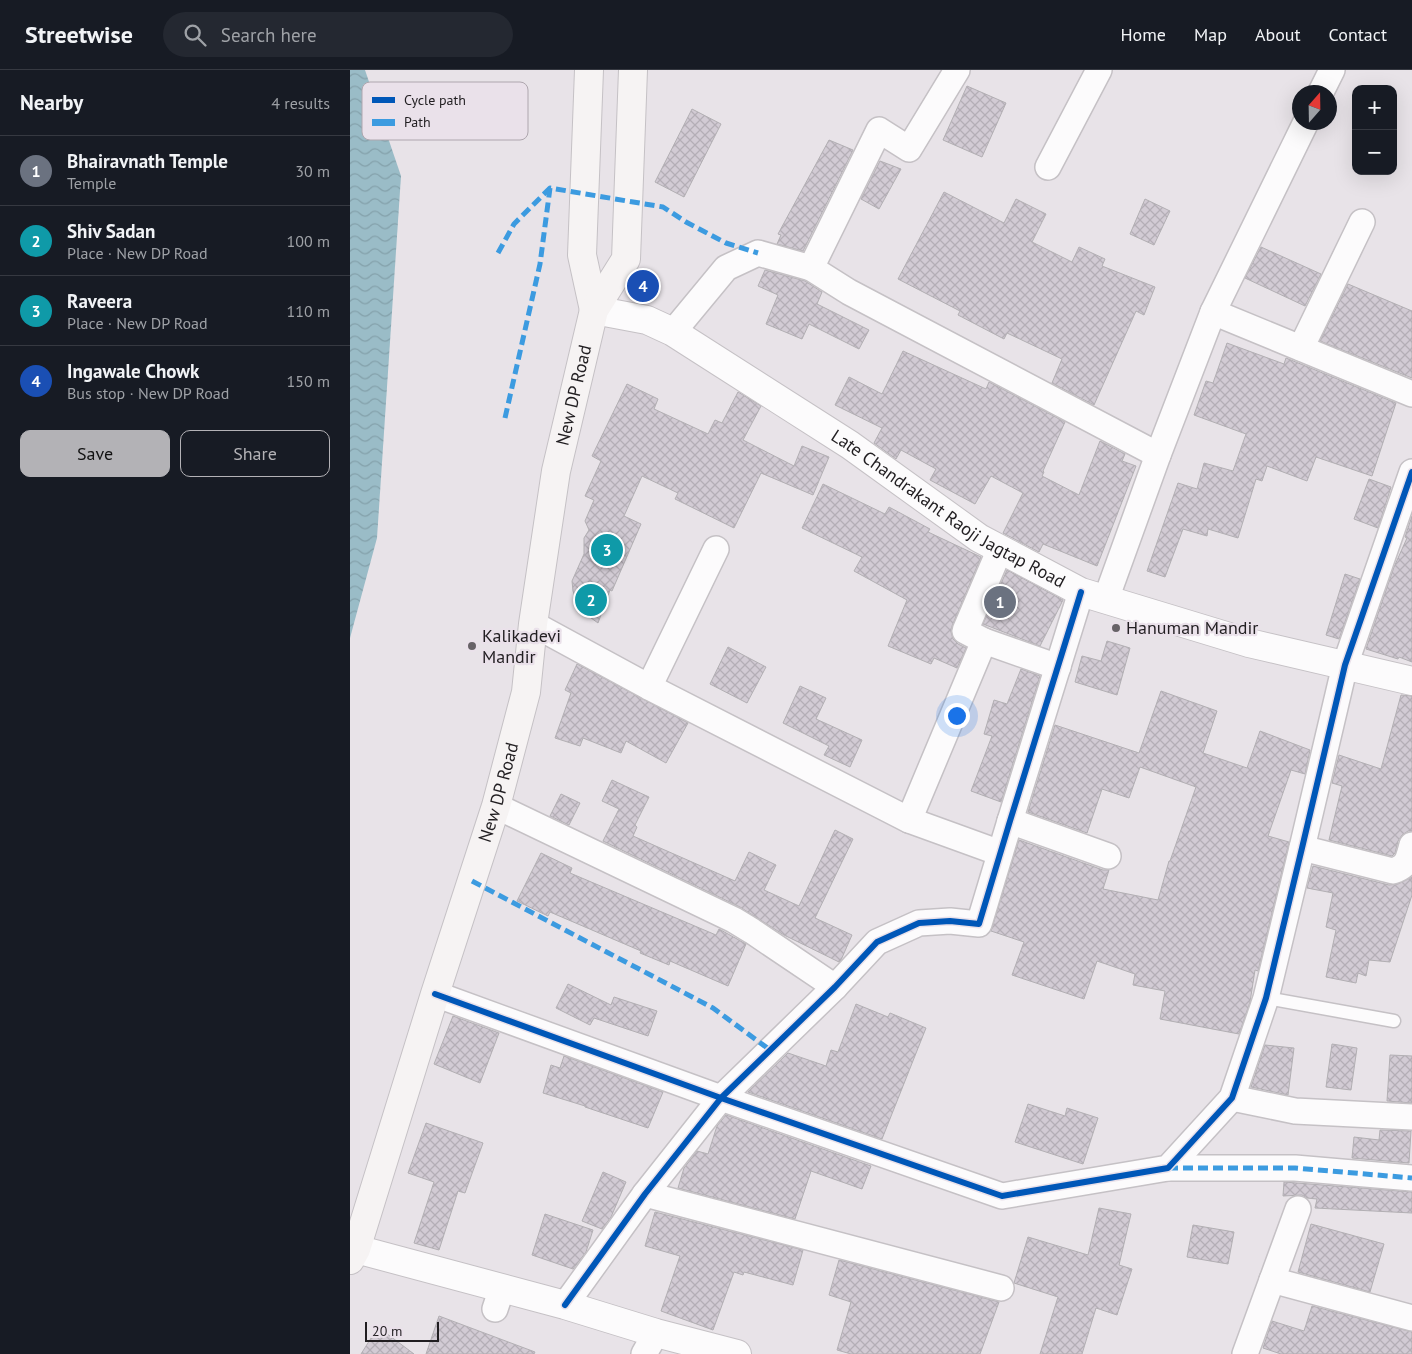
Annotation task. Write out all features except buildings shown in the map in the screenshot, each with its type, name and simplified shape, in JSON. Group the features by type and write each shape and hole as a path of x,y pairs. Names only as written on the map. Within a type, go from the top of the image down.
{"main road":[{"name":"New DP Road","path":"589,70 582,255 594,310"},
{"name":"New DP Road","path":"353,1254 496,806 526,692 533,624 556,471 594,310 626,259 633,70"}],"street":[{"path":"811,268 879,130 908,149 957,70"},
{"path":"1048,167 1098,70"},
{"path":"1324,85 1332,70"},
{"path":"565,1305 645,1194 721,1098 835,987 877,942 919,923 950,921 979,924 1058,667 1094,596 1158,455 1213,312 1302,130"},
{"path":"1301,348 1362,222"},
{"path":"673,332 726,268 758,254 811,268 849,292 1158,455"},
{"name":"Late Chandrakant Raoji Jagtap Road","path":"594,310 646,320 673,332 850,444 979,538 1094,596 1249,642 1412,681"},
{"path":"1213,312 1412,394"},
{"path":"1168,1168 1232,1098 1266,998 1345,665 1412,472"},
{"path":"648,687 716,548"},
{"path":"1000,549 964,631 984,641 1058,667"},
{"path":"533,624 648,687 909,820 1000,853"},
{"path":"909,820 984,641"},
{"path":"496,806 734,920 835,987"},
{"path":"1010,821 1108,856"},
{"path":"1302,848 1393,871 1402,868 1408,859 1412,845"},
{"path":"435,994 721,1098 1002,1196 1168,1168 1295,1168 1412,1178"},
{"path":"1232,1098 1295,1111 1412,1117"},
{"path":"645,1194 1000,1288"},
{"path":"1245,1354 1298,1210"},
{"path":"353,1254 499,1298 565,1305 650,1343 735,1354"},
{"path":"1272,1280 1412,1318"}],"lane":[{"path":"1266,998 1394,1021"}],"water":[{"path":"350,70 365,70 369,82 362,82 362,140 389,140 401,176 377,538 350,638"}],"marked path":[{"path":"498,253 514,224 550,188 663,207 686,222 726,243 758,253"},
{"path":"505,418 540,264 550,188"},
{"path":"472,881 713,1008 770,1050"},
{"path":"1168,1168 1295,1168 1412,1178"}],"cycle path":[{"path":"435,994 721,1098 1002,1196 1168,1168 1232,1098 1266,998 1345,665 1412,472"},
{"path":"565,1305 645,1194 721,1098 835,987 877,942 919,923 950,921 979,924 1081,592"}],"place":[{"name":"Ingawale Chowk","path":"643,286"},
{"name":"Raveera","path":"607,550"},
{"name":"Shiv Sadan","path":"591,600"},
{"name":"Bhairavnath Temple","path":"1000,602"},
{"name":"Hanuman Mandir","path":"1116,628"},
{"name":"Kalikadevi Mandir","path":"472,646"}]}
